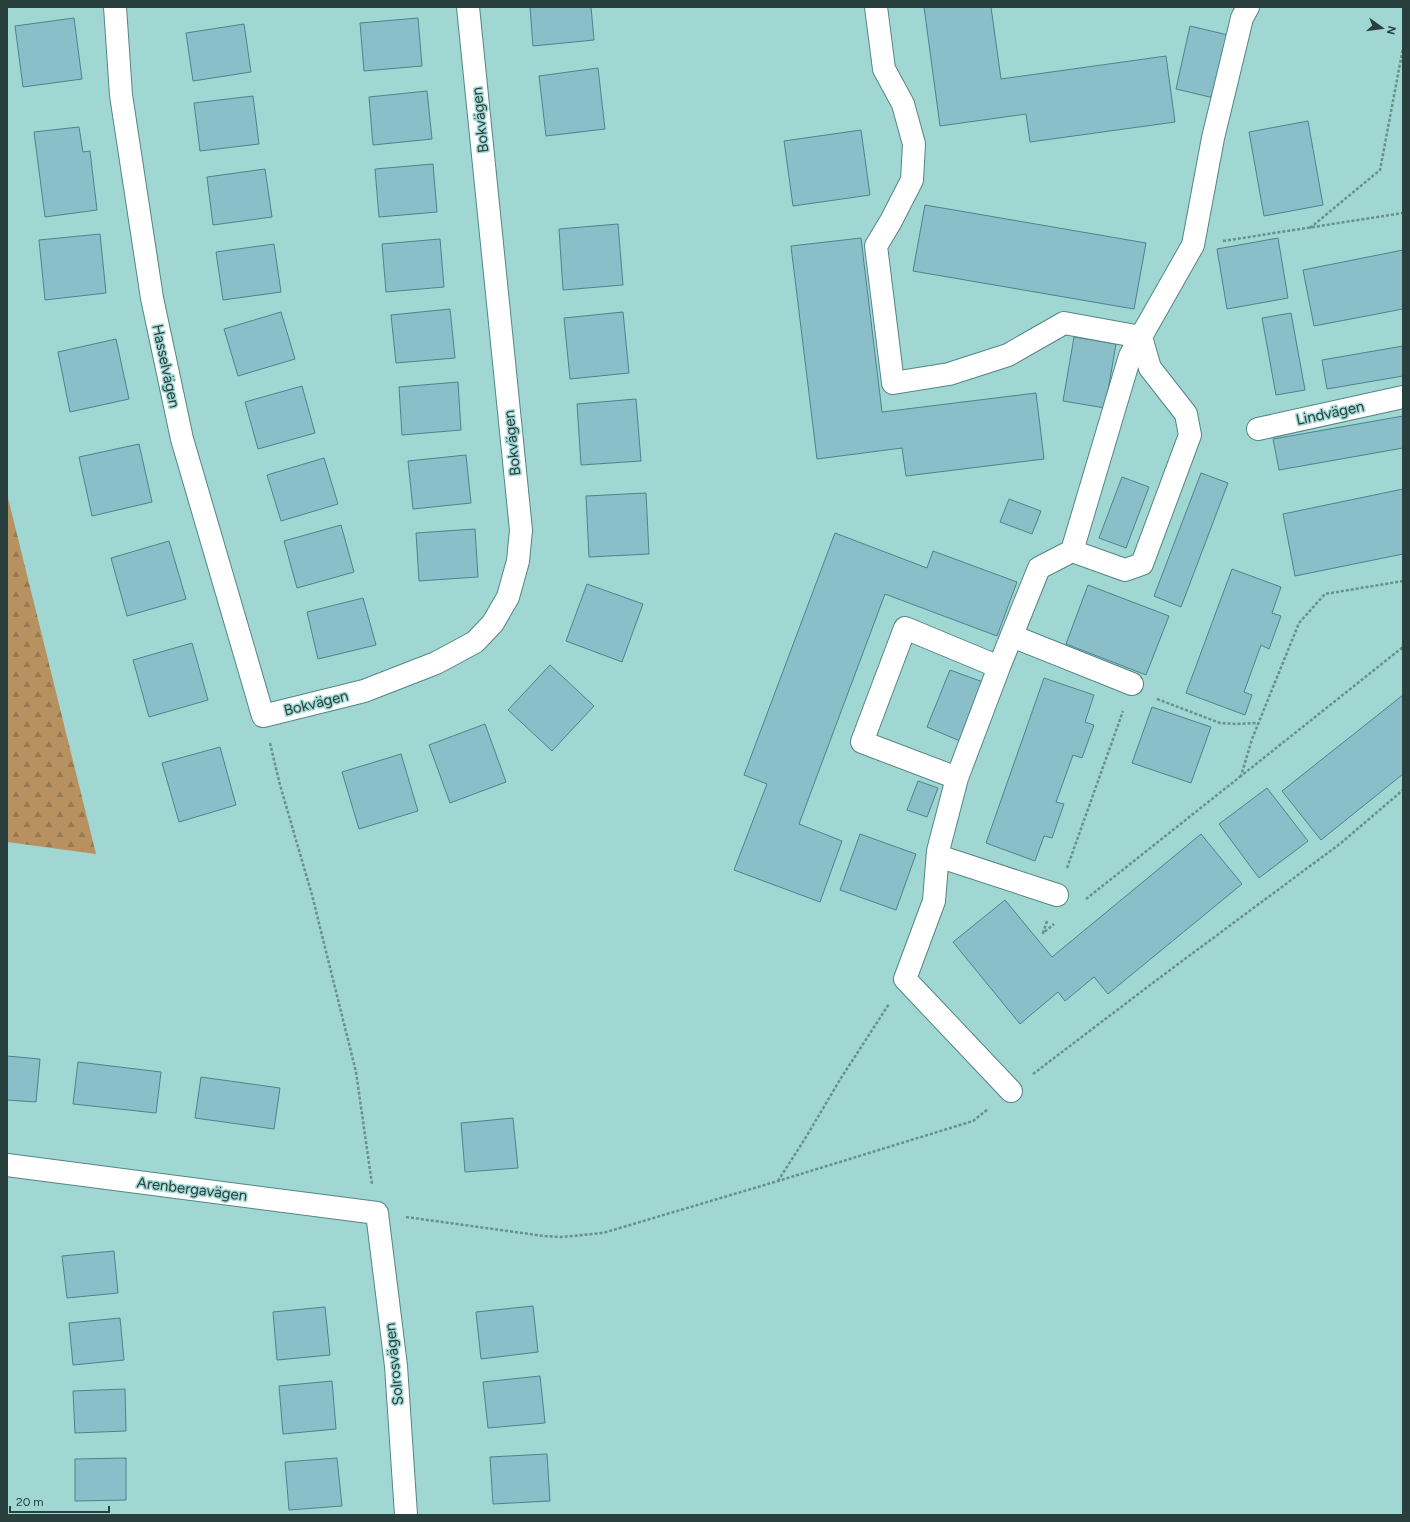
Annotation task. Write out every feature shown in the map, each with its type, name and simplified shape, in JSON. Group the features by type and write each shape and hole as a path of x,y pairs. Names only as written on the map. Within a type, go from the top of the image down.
{"street":[{"name":"Hasselvägen","path":"115,7 121,96 152,298 182,439 263,716"},
{"name":"Bokvägen","path":"263,716 364,691 436,663 475,642 493,623 508,597 518,561 521,530 468,7"},
{"path":"876,7 884,69 903,104 914,144 912,180 876,246 893,383 949,374 1008,355 1064,323 1141,337"},
{"path":"1011,1091 905,979 934,901 938,856 957,778 999,667 1039,568 1072,551 1130,356 1193,245 1213,138 1242,18 1248,7"},
{"path":"1072,551 1125,570 1142,564 1190,435 1186,414 1150,368 1141,337"},
{"name":"Lindvägen","path":"1258,429 1403,397"},
{"path":"957,778 862,742 905,628 999,667"},
{"path":"1012,636 1132,684"},
{"path":"938,856 1057,895"},
{"name":"Arenbergavägen","path":"7,1165 377,1213"},
{"name":"Solrosvägen","path":"377,1213 396,1366 406,1515"}],"path":[{"path":"1310,228 1380,170 1403,48"},
{"path":"1193,245 1403,213"},
{"path":"1241,776 1258,723 1299,623 1325,594 1403,581"},
{"path":"1080,903 1403,647"},
{"path":"1056,923 1044,933 1132,684 1159,700 1220,723 1258,723"},
{"path":"263,716 280,785 312,895 356,1072 377,1213 544,1236 561,1237 603,1233 973,1121 1162,976 1342,843 1403,790"},
{"path":"778,1181 806,1137 840,1078 905,979"}],"green space":[{"path":"7,494 96,854 7,842"}],"building":[{"path":"530,7 591,7 594,40 533,46"},
{"path":"924,7 991,7 1001,79 1166,56 1175,122 1030,142 1026,114 940,126"},
{"path":"74,18 82,79 23,87 15,26"},
{"path":"418,18 422,66 364,71 360,23"},
{"path":"244,24 251,72 193,81 186,33"},
{"path":"1190,26 1228,35 1214,98 1176,89"},
{"path":"598,68 605,129 546,136 539,76"},
{"path":"427,91 432,139 373,145 369,97"},
{"path":"253,96 259,144 200,151 194,103"},
{"path":"1308,121 1323,205 1264,216 1249,132"},
{"path":"79,127 83,152 90,151 97,210 45,217 34,132"},
{"path":"861,130 870,195 793,206 784,141"},
{"path":"433,164 437,212 379,217 375,169"},
{"path":"265,169 272,217 213,225 207,177"},
{"path":"925,205 1146,243 1134,309 913,271"},
{"path":"618,224 623,285 563,290 559,229"},
{"path":"100,234 106,293 45,300 39,240"},
{"path":"861,238 882,412 1036,393 1044,459 906,476 902,448 817,459 791,246"},
{"path":"1278,238 1288,298 1227,309 1217,249"},
{"path":"440,239 444,287 386,292 382,244"},
{"path":"274,244 281,292 223,300 216,252"},
{"path":"1403,250 1403,309 1314,326 1303,270"},
{"path":"450,309 455,358 396,363 391,315"},
{"path":"281,312 295,359 238,376 224,329"},
{"path":"623,312 629,373 570,379 564,318"},
{"path":"1291,313 1305,390 1276,395 1262,318"},
{"path":"1074,337 1116,344 1105,408 1063,401"},
{"path":"116,339 129,399 70,412 58,352"},
{"path":"1403,346 1403,376 1327,389 1322,360"},
{"path":"458,382 461,430 402,435 399,387"},
{"path":"302,386 315,433 258,449 245,402"},
{"path":"636,399 641,461 581,465 577,404"},
{"path":"1403,416 1403,448 1279,470 1273,439"},
{"path":"139,444 152,502 92,516 79,457"},
{"path":"466,455 471,503 413,509 408,461"},
{"path":"324,458 338,504 281,521 267,475"},
{"path":"1201,473 1228,483 1181,607 1154,596"},
{"path":"1122,477 1149,487 1126,548 1099,538"},
{"path":"1403,489 1403,554 1295,576 1283,514"},
{"path":"646,493 649,554 589,557 586,496"},
{"path":"1009,499 1041,511 1032,534 1000,522"},
{"path":"341,525 354,572 297,588 284,541"},
{"path":"475,529 478,577 419,581 416,533"},
{"path":"835,533 927,568 933,551 1017,582 997,636 885,594 799,824 842,841 820,902 734,870 767,784 744,775"},
{"path":"169,541 186,599 127,616 111,558"},
{"path":"1232,569 1281,587 1272,613 1281,616 1269,649 1261,645 1244,692 1252,695 1245,715 1186,693"},
{"path":"587,584 643,604 622,662 566,641"},
{"path":"1088,585 1169,616 1146,675 1066,644"},
{"path":"363,598 376,645 318,659 307,612"},
{"path":"192,643 208,700 149,717 133,660"},
{"path":"550,665 594,706 552,751 508,710"},
{"path":"950,670 983,682 960,741 927,727"},
{"path":"1044,678 1094,695 1085,722 1094,725 1082,758 1073,755 1056,802 1064,804 1052,838 1044,836 1035,861 986,843"},
{"path":"1403,695 1403,774 1321,840 1282,791"},
{"path":"1152,707 1211,727 1191,783 1132,763"},
{"path":"485,724 506,782 450,803 429,745"},
{"path":"220,747 236,805 179,822 162,763"},
{"path":"401,754 418,811 359,829 342,772"},
{"path":"918,781 938,788 927,817 907,810"},
{"path":"1267,788 1308,841 1259,878 1219,824"},
{"path":"860,834 916,854 896,910 840,890"},
{"path":"1201,834 1242,884 1108,994 1094,977 1065,1001 1058,992 1020,1024 953,942 1005,900 1052,957"},
{"path":"7,1056 40,1059 36,1102 7,1100"},
{"path":"78,1062 161,1072 156,1113 73,1104"},
{"path":"201,1077 280,1088 274,1129 195,1118"},
{"path":"513,1118 518,1168 465,1172 461,1123"},
{"path":"114,1251 118,1293 67,1298 62,1256"},
{"path":"533,1306 538,1352 481,1359 476,1312"},
{"path":"325,1307 330,1355 277,1360 273,1312"},
{"path":"120,1318 124,1360 73,1365 69,1323"},
{"path":"540,1376 545,1423 488,1428 483,1382"},
{"path":"332,1381 336,1429 283,1434 279,1386"},
{"path":"125,1389 126,1431 75,1433 73,1391"},
{"path":"547,1454 550,1501 493,1504 490,1457"},
{"path":"126,1458 126,1500 75,1501 75,1459"},
{"path":"337,1458 342,1506 289,1510 285,1462"}]}
